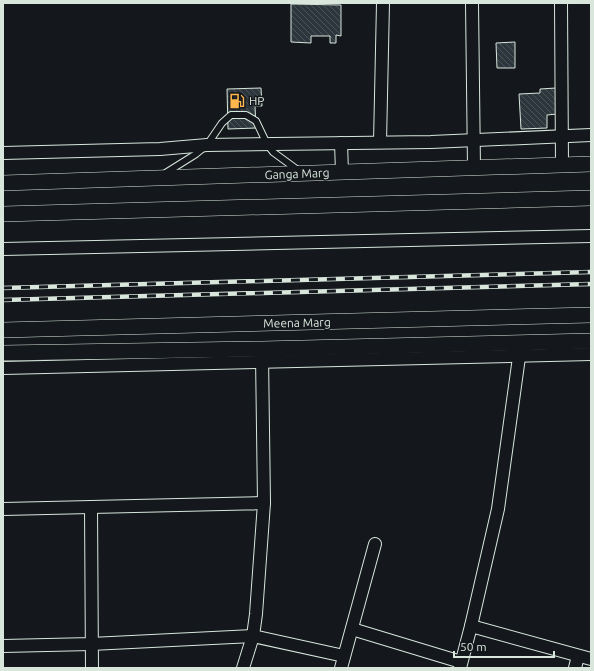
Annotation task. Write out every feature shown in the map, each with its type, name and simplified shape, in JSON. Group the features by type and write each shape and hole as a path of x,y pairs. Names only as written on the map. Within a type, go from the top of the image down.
{"street":[{"path":"380,142 383,3"},
{"path":"472,3 474,168"},
{"path":"561,3 562,165"},
{"path":"3,153 160,149 207,145 474,140 591,135"},
{"path":"341,143 342,172"},
{"name":"Ganga Marg","path":"3,183 591,164"},
{"path":"3,214 591,198"},
{"path":"3,249 591,236"},
{"name":"Meena Marg","path":"3,330 591,315"},
{"name":"Meena Marg","path":"3,353 262,356 520,349 591,341"},
{"path":"352,629 461,665 498,509 520,349 591,354"},
{"path":"3,368 262,356 264,503 256,614 253,636 243,668"},
{"path":"3,509 264,503"},
{"path":"90,507 92,668"},
{"path":"341,668 375,544"},
{"path":"471,626 591,659"},
{"path":"3,646 91,644 253,636 344,656"},
{"path":"575,668 578,656"}],"lane":[{"path":"156,179 196,154 207,145 222,123 231,115 246,115 256,121 267,144 273,152 303,173"}],"building":[{"path":"291,4 341,5 341,36 336,35 336,43 330,43 330,36 311,36 311,43 291,42"},
{"path":"515,42 515,68 497,68 496,43"},
{"path":"261,88 262,106 255,106 256,128 228,129 227,89"},
{"path":"556,88 557,114 547,115 547,128 521,129 519,94 540,93 540,89"}],"railway":[{"path":"3,288 591,272"},
{"path":"3,300 591,284"}],"place":[{"name":"HP","path":"237,101"}]}
